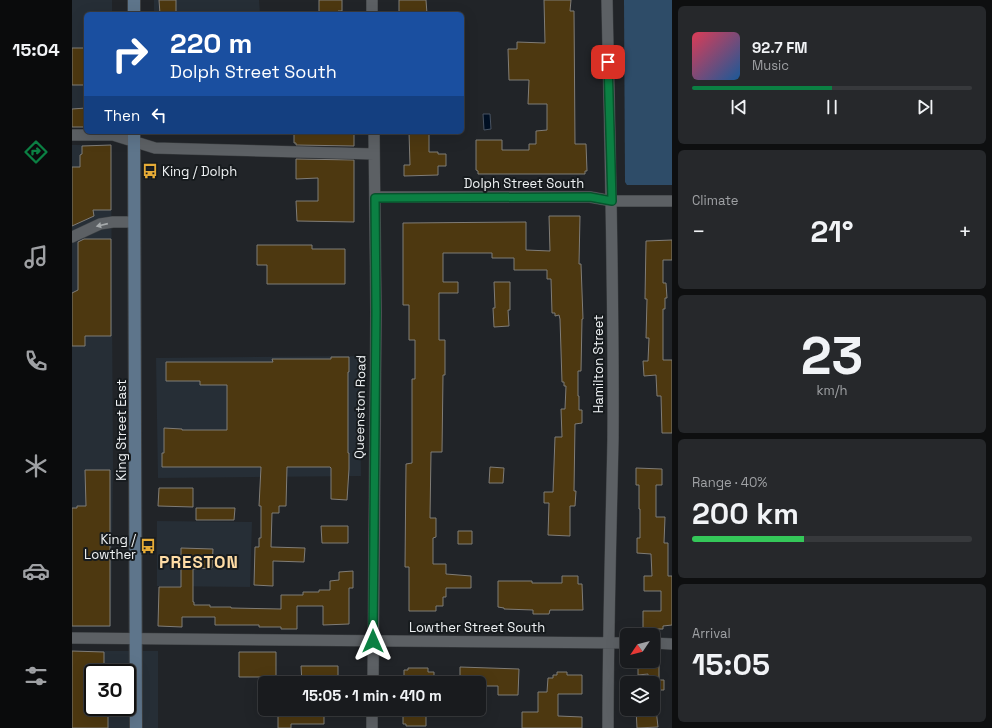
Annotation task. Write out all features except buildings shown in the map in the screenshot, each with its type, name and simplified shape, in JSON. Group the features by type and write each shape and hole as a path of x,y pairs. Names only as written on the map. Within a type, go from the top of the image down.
{"main road":[{"path":"134,0 134,12"},
{"name":"King Street East","path":"134,137 136,728"}],"street":[{"path":"372,0 372,12"},
{"name":"Hamilton Street","path":"607,0 612,201 612,439 608,728"},
{"name":"Queenston Road","path":"372,676 376,312 374,134"},
{"path":"72,135 134,137 155,148 374,154"},
{"name":"Dolph Street South","path":"375,198 590,197 612,201 672,201"},
{"path":"72,237 100,224 113,222 134,222"},
{"name":"Lowther Street South","path":"72,638 136,637 373,641 620,643"},
{"path":"660,643 672,644"},
{"path":"372,716 372,728"}],"shaded area":[{"path":"72,0 112,0 112,12 84,12 84,127 72,127"},
{"path":"154,0 259,0 260,12 154,12"},
{"path":"624,0 672,0 672,185 627,185 625,182"},
{"path":"483,114 490,114 491,129 484,130"},
{"path":"72,145 111,145 113,466 111,627 72,627"},
{"path":"359,356 361,476 158,478 156,358"},
{"path":"157,521 252,522 250,587 157,586"},
{"path":"72,651 158,651 158,728 72,728"}],"place":[{"name":"King / Dolph","path":"150,171"},
{"name":"King / Lowther","path":"148,546"}],"district":[{"name":"PRESTON","path":"199,562"}],"route":[{"path":"373,641 376,312 375,198 590,197 612,201 608,62"}]}
